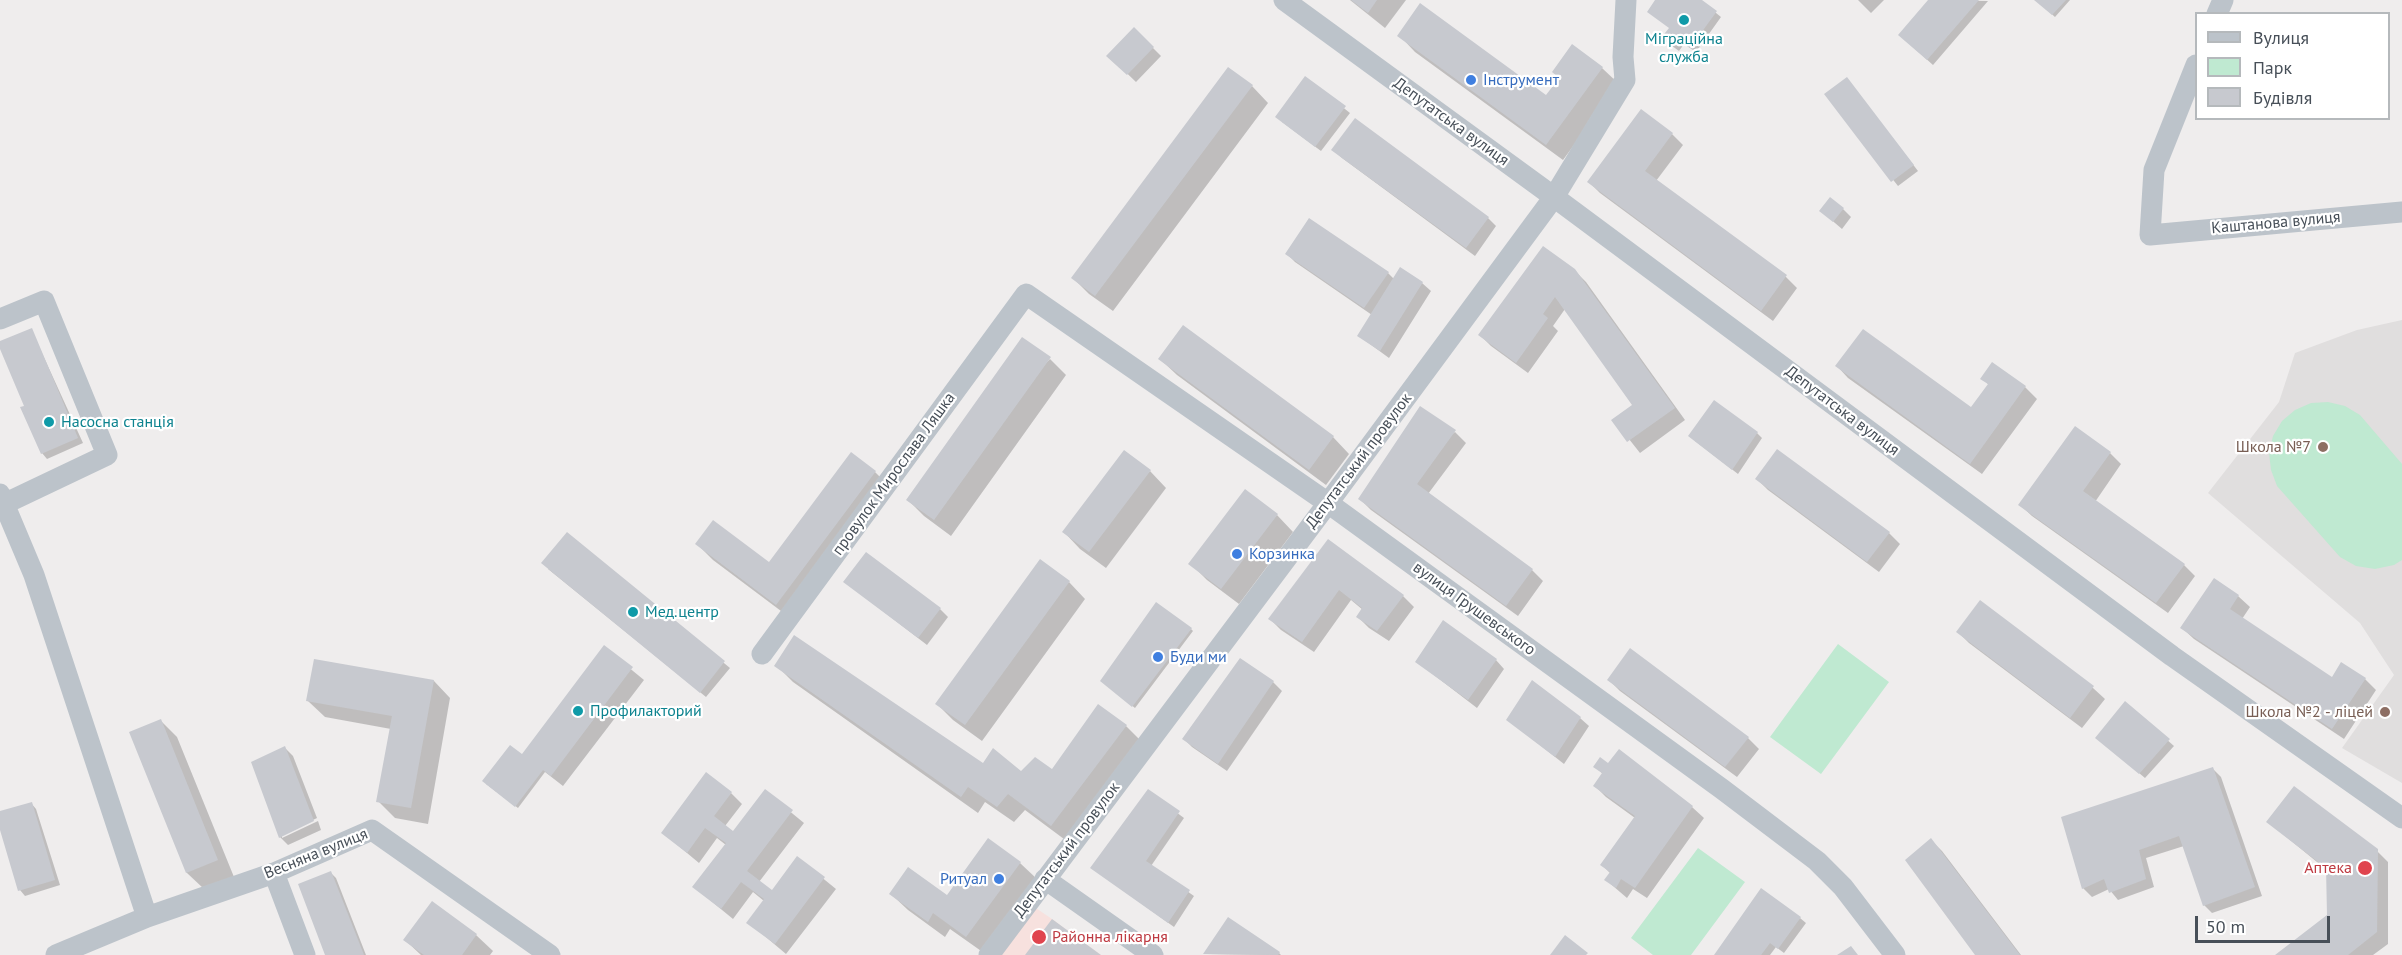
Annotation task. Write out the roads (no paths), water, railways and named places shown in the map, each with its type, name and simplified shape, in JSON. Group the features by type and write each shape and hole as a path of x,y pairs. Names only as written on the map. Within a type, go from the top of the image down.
{"street":[{"name":"Депутатська вулиця","path":"1284,0 1554,196 2172,656 2402,818"},
{"name":"Депутатський провулок","path":"989,955 1328,503 1554,196 1625,80 1626,0"},
{"name":"Каштанова вулиця","path":"2195,68 2154,170 2150,235 2402,212"},
{"name":"вулиця Грушевського","path":"1026,294 1328,503 1722,789 1817,861 1843,886 1894,955"},
{"name":"провулок Мирослава Ляшка","path":"762,654 1026,294"},
{"path":"0,319 44,301 107,455 2,499 34,576 147,917"},
{"name":"Весняна вулиця","path":"56,955 147,917 274,873 372,830 550,955"},
{"path":"274,873 305,955"},
{"path":"1046,879 1153,955"}],"place":[{"name":"Міграційна служба","path":"1684,20"},
{"name":"Інструмент","path":"1471,80"},
{"name":"Насосна станція","path":"49,422"},
{"name":"Школа №7","path":"2323,447"},
{"name":"Корзинка","path":"1237,554"},
{"name":"Мед.центр","path":"633,612"},
{"name":"Буди ми","path":"1158,657"},
{"name":"Профилакторий","path":"578,711"},
{"name":"Школа №2 - ліцей","path":"2385,712"},
{"name":"Аптека","path":"2365,868"},
{"name":"Ритуал","path":"999,879"},
{"name":"Районна лікарня","path":"1039,937"}]}
